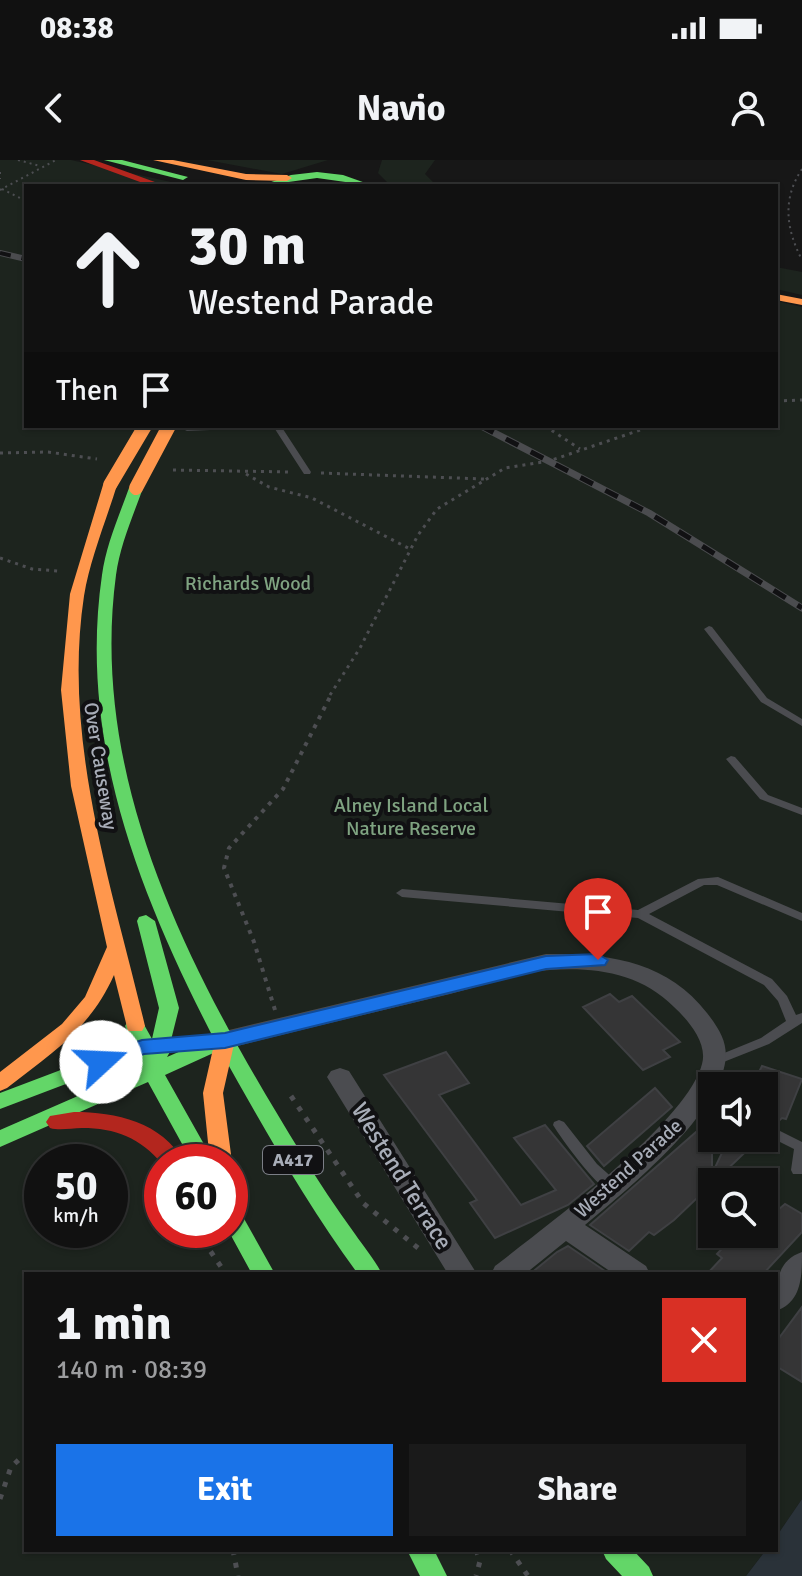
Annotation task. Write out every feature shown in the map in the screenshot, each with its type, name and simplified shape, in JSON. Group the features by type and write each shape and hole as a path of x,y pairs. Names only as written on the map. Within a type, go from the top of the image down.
{"main road":[{"path":"85,160 155,184"},
{"path":"109,160 202,184"},
{"path":"158,160 237,176 330,176 365,184"},
{"path":"272,184 353,161 365,184"},
{"path":"778,297 802,302"},
{"name":"Over Causeway","path":"144,428 110,485 80,572 71,616 67,689 80,796 142,1047 193,1144"},
{"name":"Over Causeway","path":"177,428 136,488 109,573 102,632 102,685 118,789 130,829 170,936 225,1040"},
{"path":"80,572 109,573"},
{"name":"A417","path":"130,829 129,857 169,1008 154,1071"},
{"path":"0,1083 69,1029 93,1000 116,948"},
{"path":"0,1101 142,1047 225,1040"},
{"path":"7,1134 225,1040"},
{"path":"219,1144 213,1093 225,1040"},
{"name":"A417","path":"225,1040 315,1196 370,1272"},
{"path":"7,1134 64,1121 116,1120 143,1133 154,1144"},
{"path":"248,1246 261,1270"},
{"path":"231,1248 261,1270"},
{"path":"617,1552 640,1576"},
{"path":"422,1553 434,1576"}],"street":[{"path":"225,1040 546,962 598,960 642,973 677,994 706,1028 716,1061"},
{"name":"Westend Parade","path":"714,1072 716,1061"},
{"name":"Westend Terrace","path":"340,1077 462,1272"},
{"name":"Westend Parade","path":"508,1272 565,1226 698,1107"},
{"path":"565,1226 633,1272"},
{"path":"778,1296 802,1263"}],"lane":[{"path":"278,428 307,472"},
{"path":"709,629 764,700 802,723"},
{"path":"731,759 764,797 802,812"},
{"path":"640,914 702,882 718,881 802,917"},
{"path":"402,893 640,914 768,982 797,1020 765,1041 716,1061"},
{"path":"559,1125 592,1168 611,1185"},
{"path":"778,1135 801,1147 798,1170"}],"path":[{"path":"18,160 40,166"},
{"path":"1,189 56,160"},
{"path":"802,169 790,194 785,222 802,260"},
{"path":"0,172 0,179"},
{"path":"1,189 24,200"},
{"path":"778,401 802,400"},
{"path":"548,428 580,449"},
{"path":"278,1025 271,992 224,868 229,848 283,789 327,700 360,648 410,549 437,509 505,468 541,463 646,428"},
{"path":"307,472 485,479"},
{"path":"244,473 269,487 312,498 410,549"},
{"path":"0,558 32,569 80,572"},
{"path":"285,1087 363,1203 425,1254"},
{"path":"208,1248 225,1272"},
{"path":"0,1499 11,1467 24,1455"},
{"path":"233,1552 238,1576"},
{"path":"476,1576 480,1561 477,1552"},
{"path":"511,1552 528,1576"}],"green space":[{"name":"Alney Island Local Nature Reserve","path":"0,160 71,160 180,184 24,184 24,428 778,428 778,301 802,307 802,1499 778,1534 778,1272 24,1272 24,1552 764,1552 746,1576 0,1576"},
{"path":"207,160 328,160 282,174"},
{"path":"382,160 435,160 425,174 435,184 389,184 378,173"},
{"path":"778,267 802,272 802,295 778,289"}],"shaded area":[{"path":"802,1499 802,1576 746,1576 764,1552 778,1552 778,1534"}],"building":[{"path":"610,994 619,1002 632,996 680,1042 663,1050 670,1057 643,1070 583,1007"},
{"path":"446,1052 469,1083 439,1095 521,1205 556,1190 514,1138 545,1125 594,1184 568,1205 495,1238 470,1203 477,1200 384,1075"},
{"path":"762,1066 802,1079 786,1119 778,1122 778,1072 759,1072"},
{"path":"655,1088 672,1107 604,1166 587,1146"},
{"path":"698,1130 698,1152 712,1152 712,1168 698,1168 698,1197 674,1220 654,1235 649,1232 629,1251 590,1225"},
{"path":"722,1152 745,1152 729,1168 715,1168"},
{"path":"785,1204 802,1214 802,1232 765,1272 709,1272 722,1258 717,1254 723,1248 778,1248 778,1210"},
{"path":"568,1246 605,1271 532,1272"},
{"path":"802,1307 802,1382 778,1367 778,1339"}],"railway":[{"path":"0,253 24,259"},
{"path":"485,428 649,513 802,608"}],"traffic: fast":[{"path":"109,160 183,177"},
{"path":"270,184 317,175 364,184"},
{"path":"136,488 111,564 103,638 106,700 114,761 129,820 173,936 229,1048 296,1164 370,1272"},
{"path":"146,921 169,1008 154,1071"},
{"path":"135,1026 156,1078 193,1144"},
{"path":"0,1139 225,1040"},
{"path":"0,1101 142,1047 164,1045"},
{"path":"248,1246 263,1272"},
{"path":"421,1552 434,1576"},
{"path":"617,1552 640,1576"}],"traffic: slow":[{"path":"158,160 246,177 287,178"},
{"path":"778,297 802,302"},
{"path":"110,485 144,428"},
{"path":"136,488 168,428"},
{"path":"110,485 77,594 69,690 80,786 135,1026"},
{"path":"0,1083 69,1029 93,1000 116,948"},
{"path":"219,1144 213,1093 225,1040"}],"traffic: jam":[{"path":"85,160 155,184"},
{"path":"57,1122 107,1121 136,1130 157,1144"}],"route":[{"path":"101,1062 142,1047 225,1040 546,962 598,960"}],"park label":[{"name":"Richards Wood","path":"248,583"}]}
